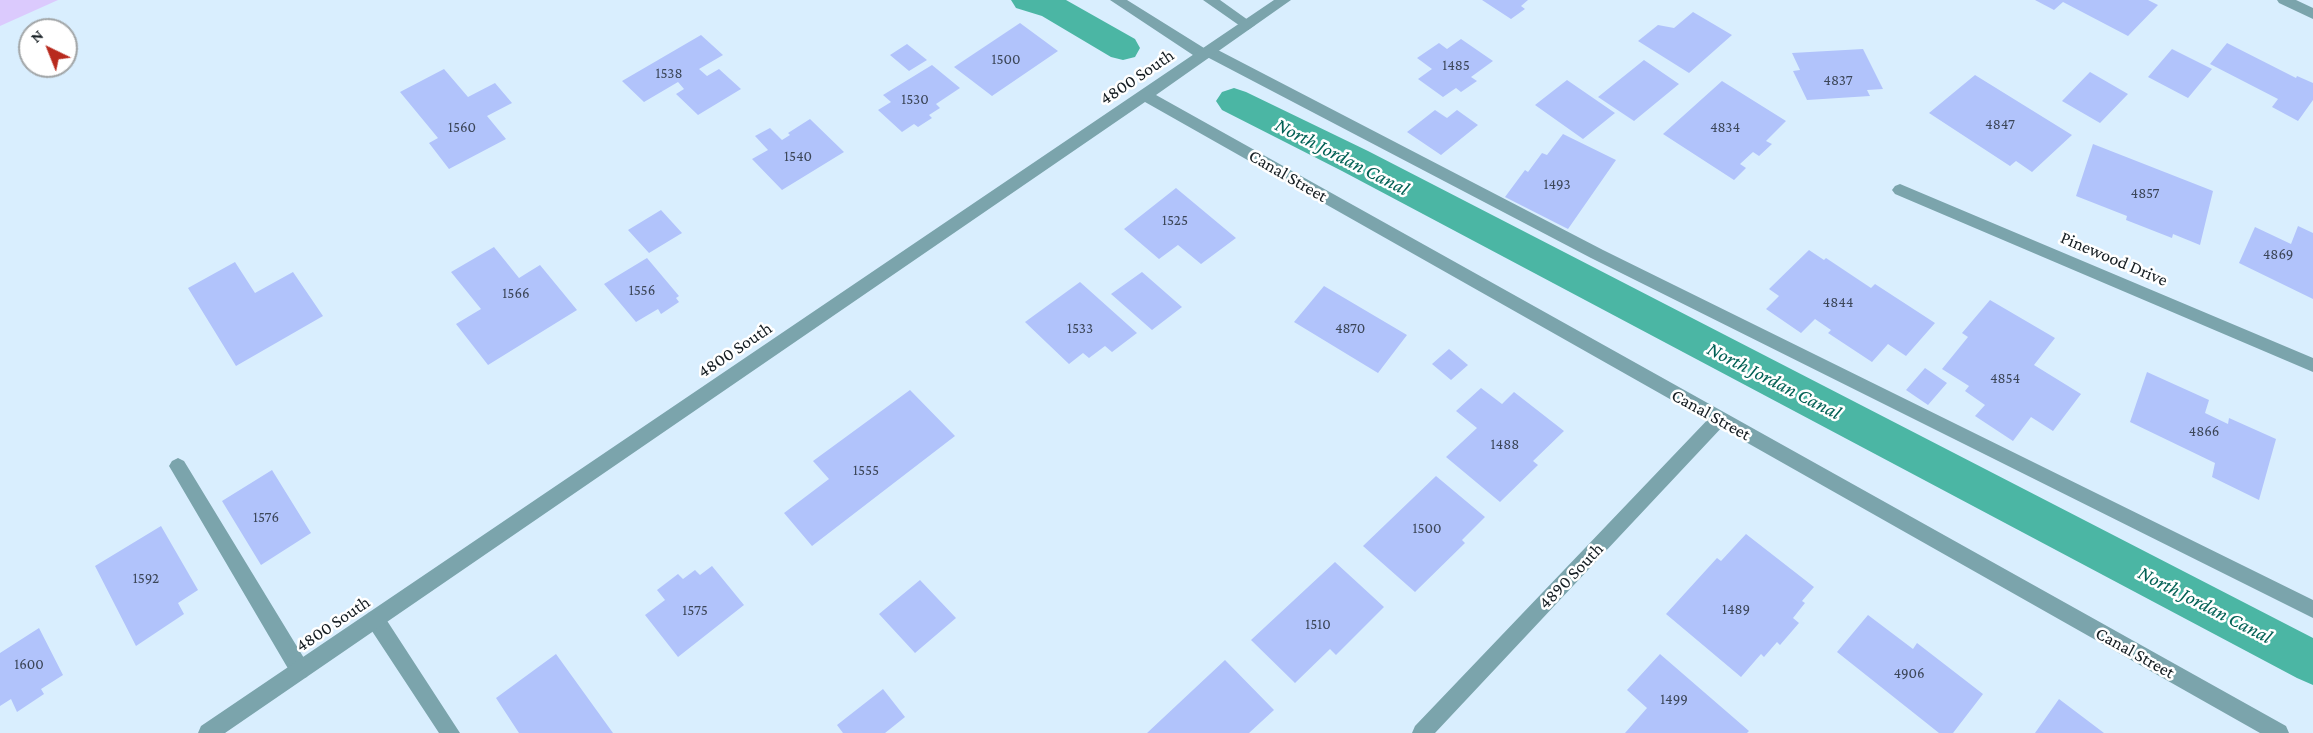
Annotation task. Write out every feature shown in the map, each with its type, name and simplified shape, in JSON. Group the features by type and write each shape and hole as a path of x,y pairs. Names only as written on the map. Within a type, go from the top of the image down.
{"street":[{"path":"1117,0 1206,53 1597,254 2313,609"},
{"path":"1210,0 1248,25"},
{"path":"2284,0 2313,14"},
{"name":"4800 South","path":"208,733 1248,25 1278,1"},
{"name":"Canal Street","path":"1145,95 2269,730"},
{"name":"Pinewood Drive","path":"1900,189 2313,365"},
{"name":"4890 South","path":"1422,733 1719,419"},
{"path":"178,466 300,670"},
{"path":"375,619 450,733"}],"shaded area":[{"path":"0,0 58,0 0,26"}],"building":[{"path":"1482,0 1528,0 1521,6 1525,9 1511,19"},
{"path":"2035,0 2148,0 2158,5 2128,36 2063,2 2054,10"},
{"path":"1693,12 1732,35 1689,73 1638,41 1658,25 1674,28"},
{"path":"1020,23 1058,51 992,96 954,67"},
{"path":"701,35 723,55 699,69 707,76 719,69 741,89 698,115 676,94 684,89 678,82 644,102 622,81"},
{"path":"1461,39 1493,61 1471,77 1477,81 1461,92 1456,88 1443,97 1418,79 1432,69 1417,58 1439,43 1447,49"},
{"path":"2227,43 2296,78 2297,76 2313,83 2313,100 2298,121 2272,107 2278,99 2210,64"},
{"path":"907,44 927,60 909,71 890,55"},
{"path":"1863,49 1883,89 1867,90 1870,96 1807,100 1793,71 1800,70 1792,53"},
{"path":"2172,49 2212,69 2188,98 2148,77"},
{"path":"1644,60 1679,84 1634,121 1598,97"},
{"path":"932,65 960,88 936,104 940,108 929,115 932,118 918,127 914,124 902,132 878,110 891,102 883,95"},
{"path":"444,69 468,97 495,83 512,103 487,116 506,139 449,169 429,143 438,138 400,92"},
{"path":"2090,72 2128,94 2100,123 2062,101"},
{"path":"1975,75 2072,135 2032,172 2016,161 2010,166 1929,113"},
{"path":"1567,80 1615,113 1583,139 1535,105"},
{"path":"1722,81 1786,121 1766,141 1772,144 1759,156 1753,152 1740,164 1746,168 1734,180 1663,134"},
{"path":"1435,110 1447,118 1457,110 1478,125 1441,155 1407,132"},
{"path":"810,119 844,152 782,190 752,159 768,150 755,136 770,128 782,140 790,135 788,133"},
{"path":"1563,134 1616,160 1568,229 1505,197 1525,170 1528,172 1542,153 1547,155"},
{"path":"2093,144 2213,191 2200,245 2173,234 2172,238 2126,220 2127,216 2076,196"},
{"path":"1176,188 1236,238 1201,264 1178,245 1159,259 1124,229"},
{"path":"661,210 682,233 649,253 628,230"},
{"path":"2298,226 2313,233 2313,299 2239,263 2255,227 2291,244"},
{"path":"494,247 519,278 540,265 577,310 488,365 456,324 481,309 451,272"},
{"path":"1809,250 1824,260 1826,258 1871,288 1875,284 1935,323 1906,356 1888,344 1872,362 1828,333 1831,330 1815,319 1801,333 1766,309 1779,296 1769,289"},
{"path":"647,258 679,296 676,298 679,302 661,314 658,309 636,322 604,284"},
{"path":"235,262 255,293 293,272 323,316 236,366 188,288"},
{"path":"1142,272 1182,307 1152,330 1111,294"},
{"path":"1080,282 1137,333 1112,352 1105,346 1089,358 1083,353 1069,364 1025,322"},
{"path":"1324,286 1407,335 1378,373 1294,322"},
{"path":"1990,300 2055,338 2034,365 2081,394 2053,431 2031,417 2013,441 1975,416 1985,405 1965,391 1969,386 1942,369 1968,337 1962,333"},
{"path":"1449,349 1468,365 1451,380 1432,364"},
{"path":"1925,368 1947,383 1928,405 1906,390"},
{"path":"2147,372 2209,400 2205,413 2228,424 2229,418 2276,439 2259,500 2212,477 2215,463 2130,422"},
{"path":"1481,388 1502,404 1514,392 1564,431 1533,461 1538,465 1500,502 1446,457 1477,428 1456,411"},
{"path":"910,390 955,436 812,546 784,513 829,479 813,461"},
{"path":"272,470 311,533 261,565 222,501"},
{"path":"1436,476 1485,517 1462,540 1465,543 1415,592 1363,546"},
{"path":"161,526 198,590 178,603 184,614 136,646 95,566"},
{"path":"1746,534 1814,587 1802,601 1805,603 1793,618 1799,623 1780,645 1777,642 1764,657 1761,654 1741,677 1666,614 1717,558 1721,561"},
{"path":"1335,562 1384,607 1336,655 1330,649 1295,683 1251,640"},
{"path":"712,566 744,605 678,657 645,615 665,600 657,590 678,574 683,579 695,570 700,575"},
{"path":"920,580 956,618 915,653 879,614"},
{"path":"1868,615 1913,649 1917,643 1983,694 1953,733 1939,733 1837,652"},
{"path":"39,628 63,675 41,689 44,694 17,712 11,699 0,706 0,653"},
{"path":"556,654 613,733 519,733 496,698"},
{"path":"1660,654 1749,731 1747,733 1625,733 1647,708 1627,690"},
{"path":"1225,660 1274,710 1249,733 1147,733"},
{"path":"883,689 905,717 885,733 843,733 837,725"},
{"path":"2059,699 2104,733 2035,733"}],"waterway":[{"name":"North Jordan Canal","path":"1028,0 1054,8 1123,48"},
{"name":"North Jordan Canal","path":"1234,101 1355,161 2313,662"}]}
